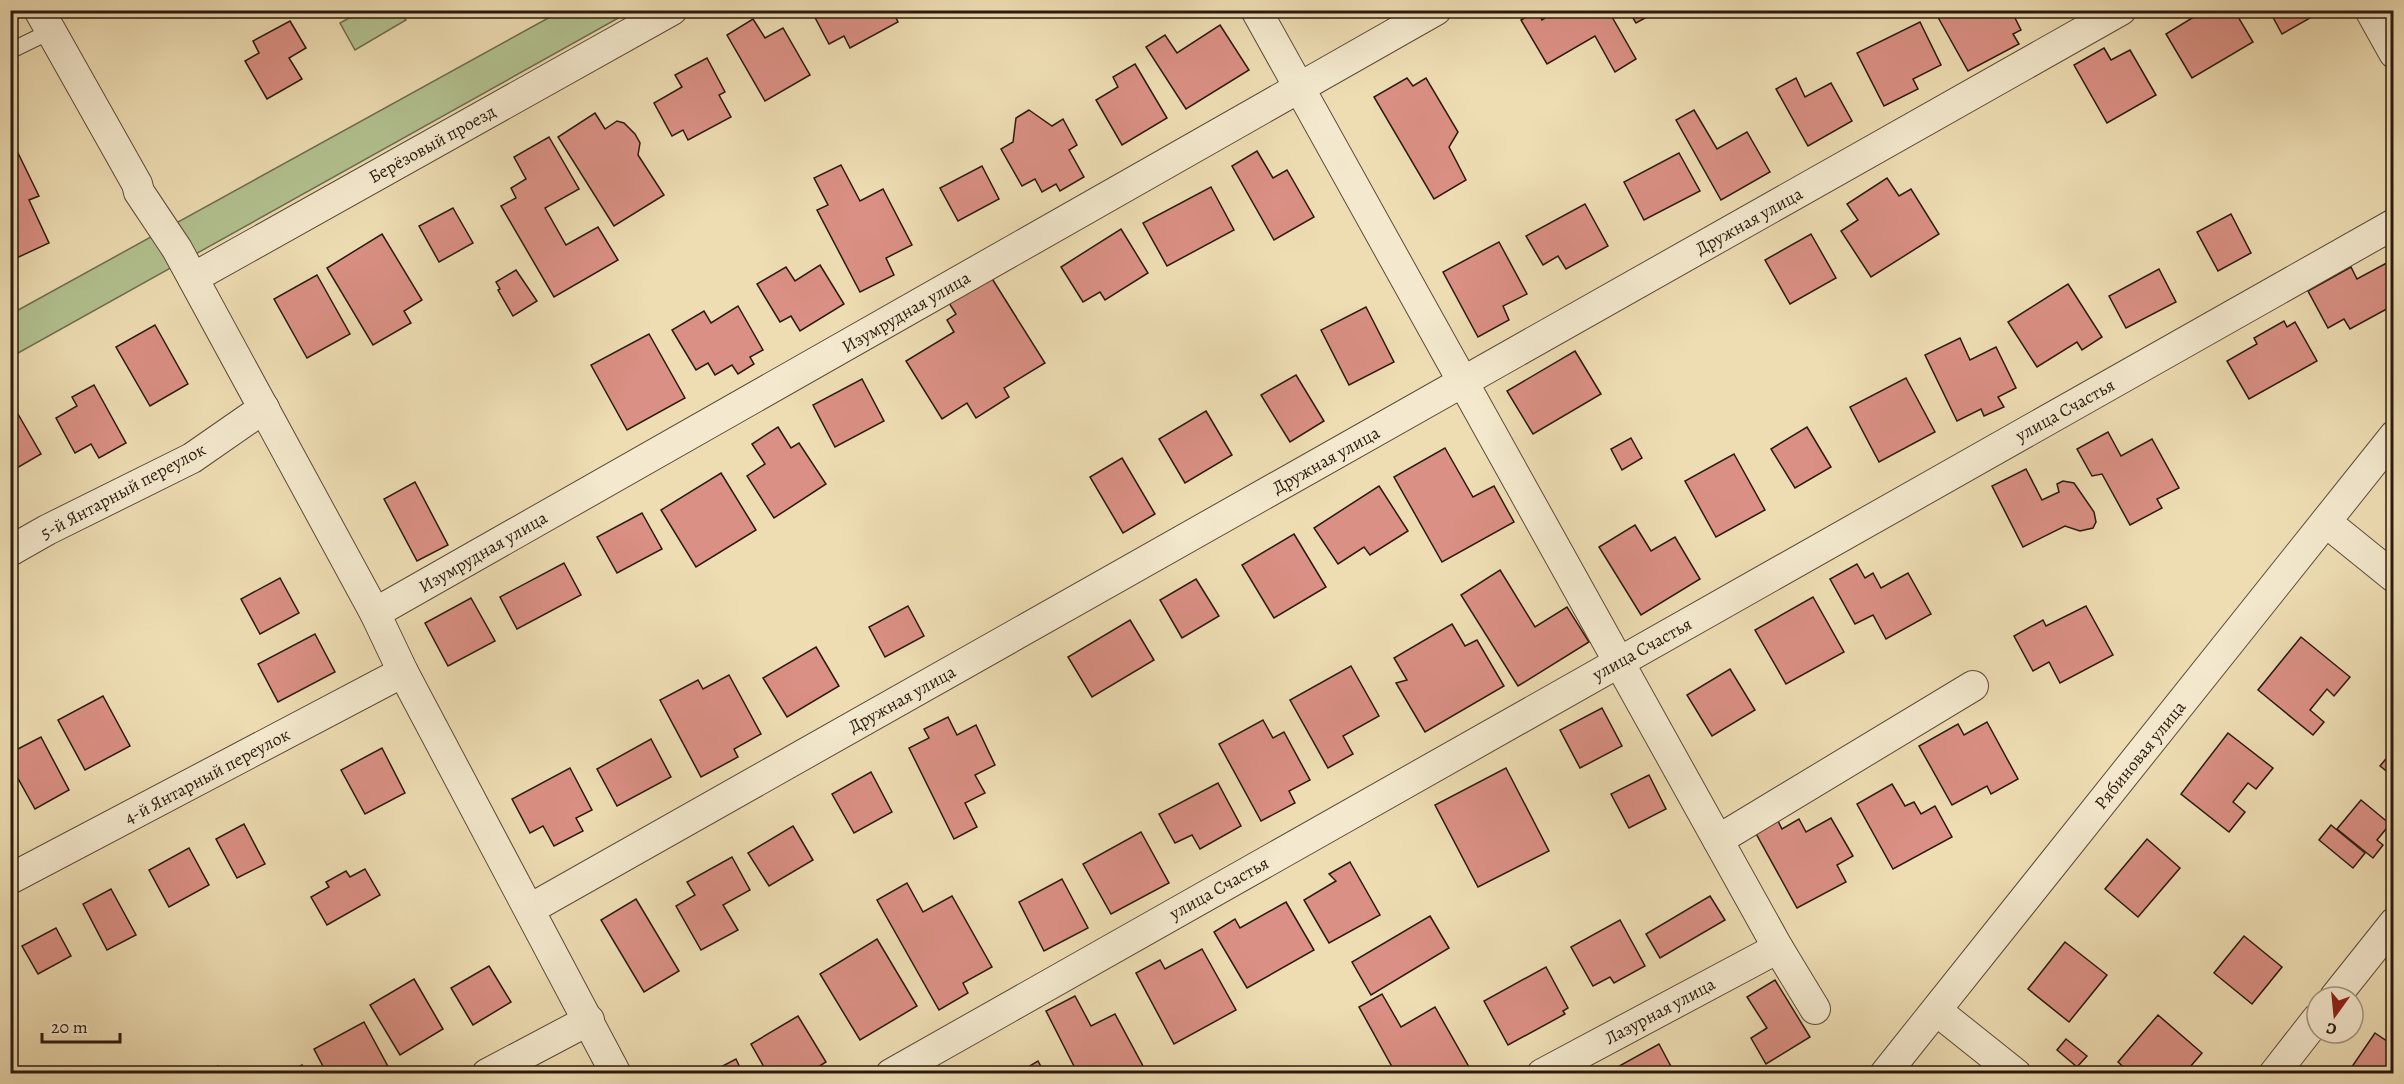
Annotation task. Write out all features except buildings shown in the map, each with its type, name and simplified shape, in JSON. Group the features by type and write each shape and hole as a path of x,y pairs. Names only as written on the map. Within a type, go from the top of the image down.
{"street":[{"name":"Берёзовый проезд","path":"193,278 672,10"},
{"path":"1256,10 1778,948 1815,1009"},
{"name":"Изумрудная улица","path":"375,613 1436,10"},
{"name":"Дружная улица","path":"530,909 2121,10"},
{"path":"2370,10 2394,53"},
{"path":"45,21 137,184 139,192 177,249 264,408 375,613 403,672 616,1074"},
{"name":"улица Счастья","path":"891,1074 2394,224"},
{"name":"5-й Янтарный переулок","path":"10,551 47,530 192,458 264,408"},
{"name":"Рябиновая улица","path":"1885,1074 2394,436"},
{"path":"2326,522 2394,577"},
{"name":"4-й Янтарный переулок","path":"10,879 403,672"},
{"path":"1718,840 1973,686"},
{"path":"2345,985 2394,923"},
{"name":"Лазурная улица","path":"1542,1074 1778,948"},
{"path":"1937,1011 2016,1074"},
{"path":"487,1074 589,1020"},
{"path":"2274,1074 2305,1034"}],"lane":[{"path":"10,51 45,21"}],"green space":[{"path":"363,10 400,11 406,20 355,50 340,23"},
{"path":"561,11 631,11 11,357 11,314"}]}
